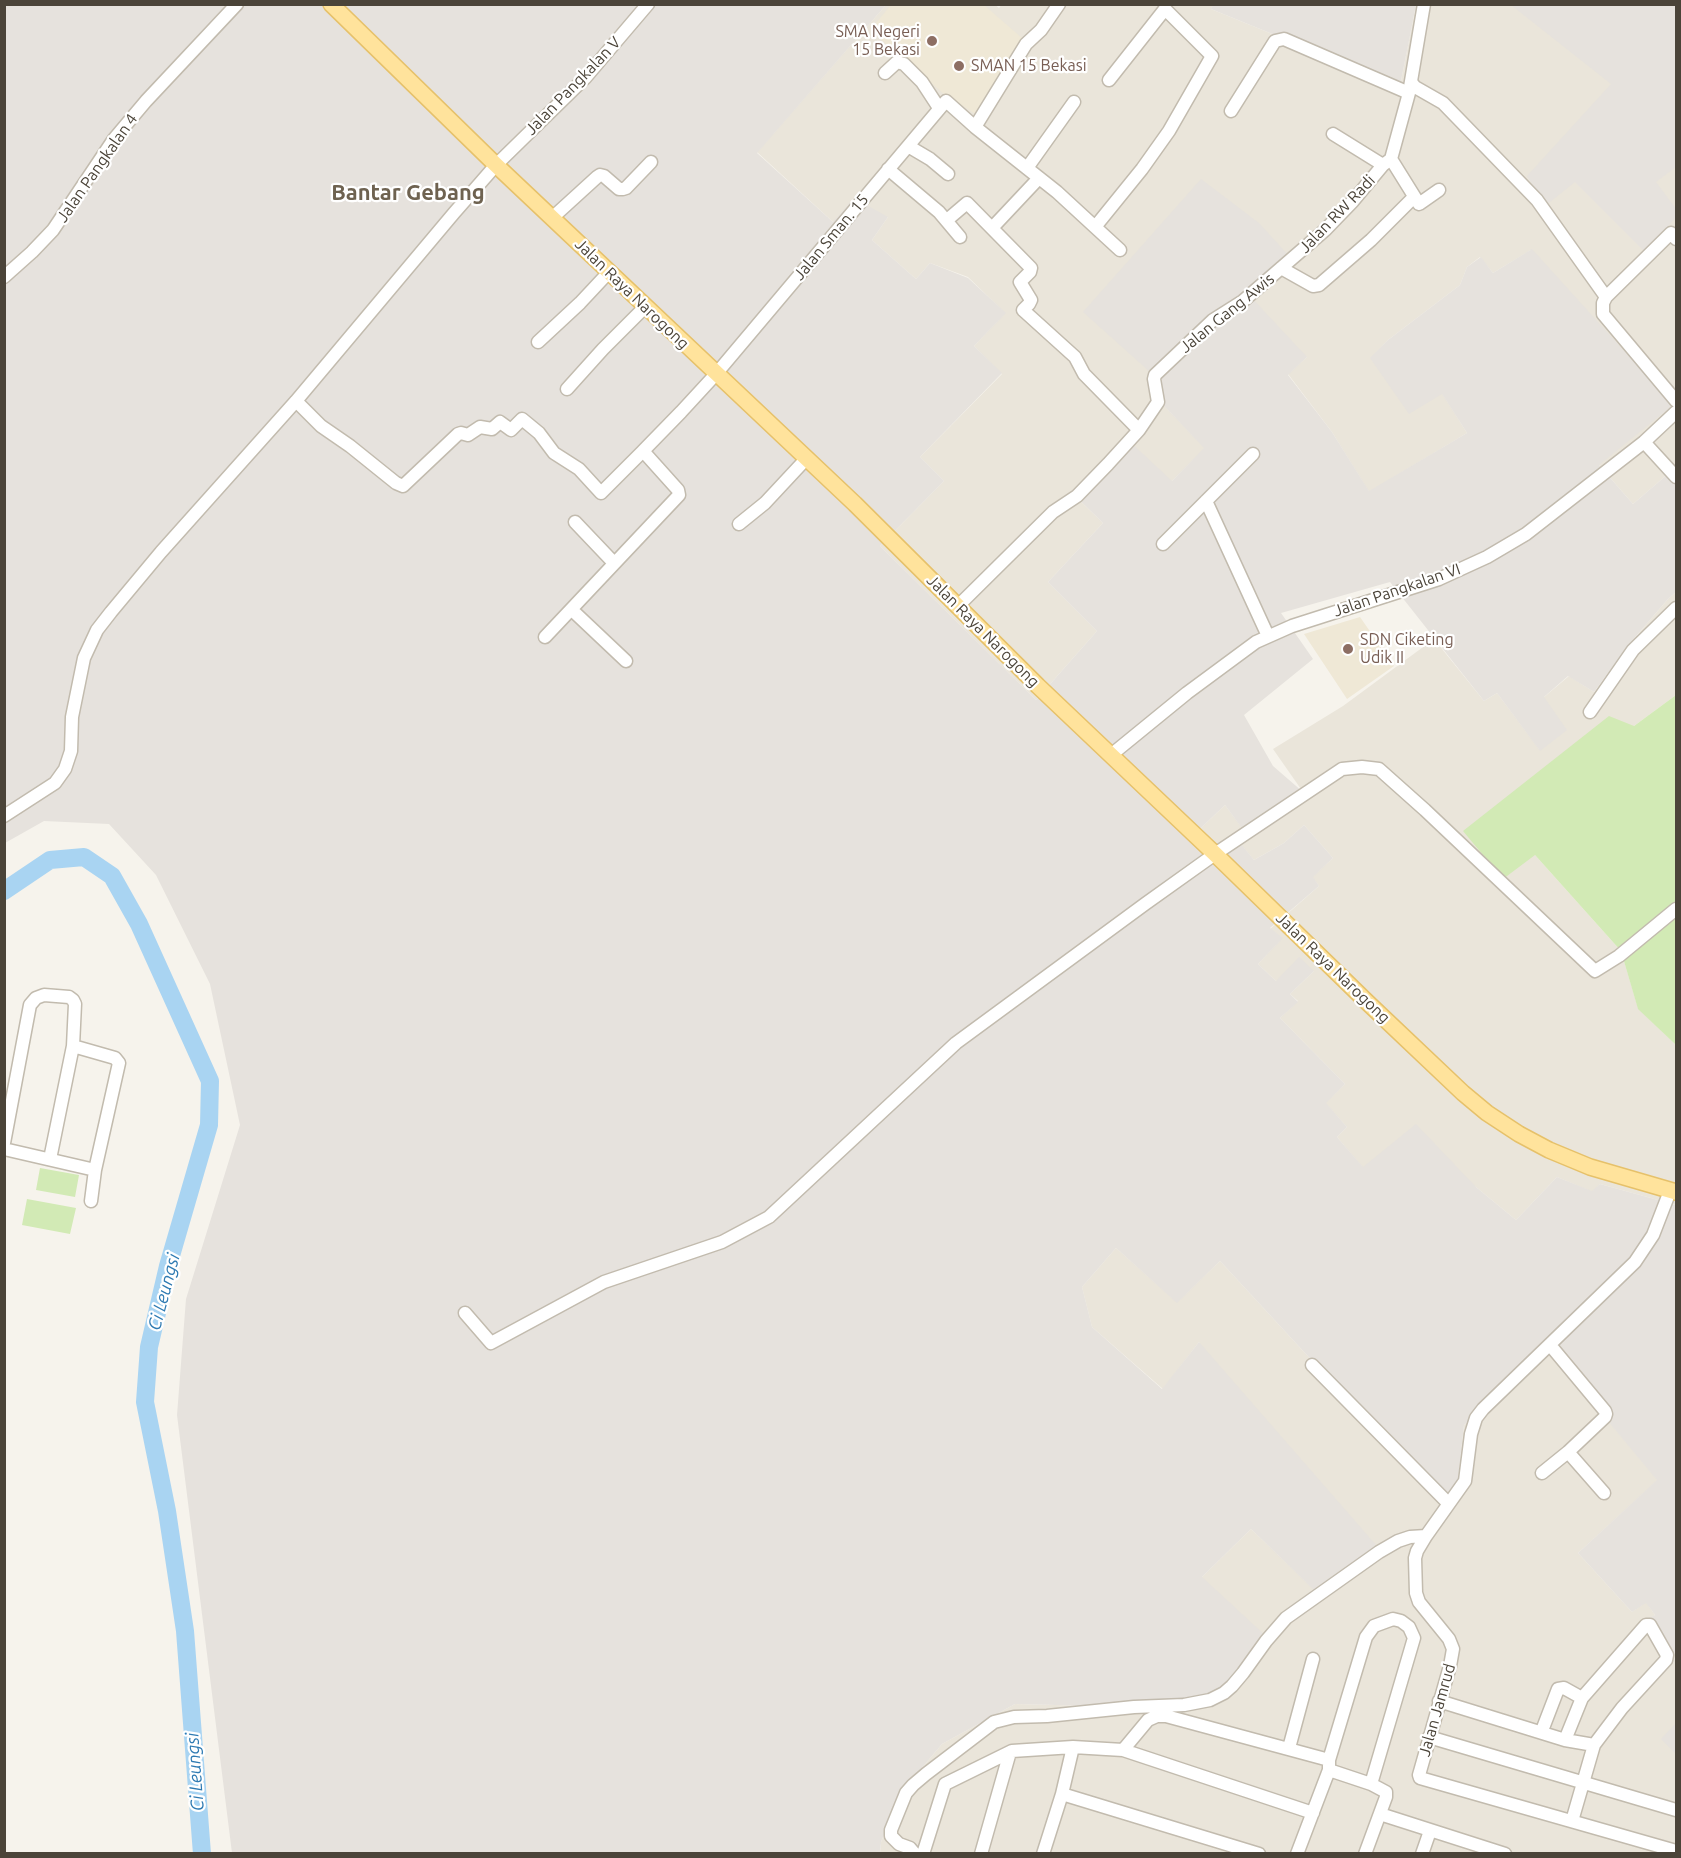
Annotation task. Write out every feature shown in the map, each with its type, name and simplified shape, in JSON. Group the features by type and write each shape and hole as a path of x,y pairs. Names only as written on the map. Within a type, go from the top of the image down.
{"main road":[{"name":"Jalan Raya Narogong","path":"331,4 496,165 855,504 1038,686 1463,1093 1487,1113 1549,1150 1590,1167 1673,1192"}],"street":[{"name":"Jalan Pangkalan 4","path":"4,276 53,230 114,139 146,101 237,4"},
{"name":"Jalan Pangkalan V","path":"4,816 55,783 65,769 71,751 72,717 84,658 97,630 161,552 296,401 496,165 585,78 648,4"},
{"path":"975,127 1026,44 1041,30 1059,4"},
{"path":"1387,162 1410,87 1424,4"},
{"path":"1095,227 1169,131 1211,59 1211,54 1167,7 1109,80"},
{"path":"1232,111 1275,42 1284,39 1415,87 1443,104 1537,200 1606,297"},
{"path":"885,73 897,62 904,64 943,104 1027,168 1120,250"},
{"path":"1027,168 1074,102"},
{"name":"Jalan Sman. 15","path":"296,401 321,426 403,486 458,434 468,435 480,427 492,429 500,422 510,430 522,419 539,434 554,453 579,469 601,493 716,374 943,104"},
{"path":"1333,134 1387,162 1419,205 1439,190"},
{"path":"908,146 930,159 948,174"},
{"path":"552,218 600,175 619,189 623,189 651,162"},
{"name":"Jalan RW Radi","path":"1281,268 1332,223 1387,162"},
{"path":"888,169 947,220 960,237"},
{"path":"992,228 1039,178"},
{"name":"Jalan Gang Awis","path":"958,606 1029,544 1053,512 1077,496 1139,430 1158,402 1155,375 1213,320 1243,301 1281,268 1313,286 1319,285 1371,240 1414,197"},
{"path":"947,220 967,203 1031,268 1020,282 1031,300 1023,310 1075,357 1084,374 1139,430"},
{"path":"1677,238 1671,233 1606,297 1603,303 1603,314 1677,401"},
{"path":"538,342 609,272"},
{"path":"567,389 645,307"},
{"name":"Jalan Pangkalan VI","path":"1111,755 1187,693 1256,642 1292,626 1439,579 1487,557 1526,534 1644,442 1677,412"},
{"path":"1644,442 1677,477"},
{"path":"545,638 679,495 678,490 643,452"},
{"path":"1163,544 1253,454"},
{"path":"739,524 765,503 806,459"},
{"path":"1206,501 1268,636"},
{"path":"575,522 614,563"},
{"path":"1590,712 1633,650 1677,608"},
{"path":"572,610 626,661"},
{"path":"465,1312 491,1343 604,1282 722,1242 743,1233 769,1217 956,1043 1215,854 1342,769 1362,767 1379,770 1387,776 1595,971 1619,956 1677,909"},
{"path":"4,1143 30,1005 36,998 44,995 69,997 75,1004 73,1046 50,1159"},
{"path":"73,1046 115,1058 119,1063 95,1170 91,1201"},
{"path":"4,1149 95,1170"},
{"name":"Jalan Jamrud","path":"1673,1192 1653,1235 1635,1262 1476,1418 1471,1434 1465,1481 1415,1554 1416,1593 1423,1608 1449,1639 1454,1649 1419,1775 1422,1779 1677,1851"},
{"path":"1542,1473 1568,1452 1606,1414 1550,1345"},
{"path":"1312,1365 1448,1503"},
{"path":"1568,1452 1604,1493"},
{"path":"915,1854 891,1836 891,1830 906,1793 912,1785 994,1722 1014,1717 1184,1705 1210,1700 1232,1686 1270,1635 1286,1618 1379,1552 1398,1541 1426,1536"},
{"path":"1297,1854 1329,1765 1366,1637 1374,1626 1393,1619 1401,1621 1408,1627 1414,1638 1371,1784"},
{"path":"1565,1740 1582,1698 1646,1625 1650,1625 1667,1655 1666,1660 1622,1708 1594,1745 1572,1821"},
{"path":"1288,1748 1313,1659"},
{"path":"1543,1728 1558,1689 1564,1688 1582,1698"},
{"path":"1439,1701 1565,1740 1594,1745"},
{"path":"1123,1750 1148,1720 1157,1716 1166,1716 1288,1748 1329,1765 1386,1792 1365,1854"},
{"path":"1429,1737 1677,1810"},
{"path":"923,1854 945,1784 1010,1752 1073,1747 1123,1750 1313,1813"},
{"path":"1048,1852 1073,1747"},
{"path":"981,1854 1010,1752"},
{"path":"1062,1794 1259,1854"},
{"path":"1380,1814 1505,1854"},
{"path":"1422,1854 1430,1831"}],"shaded area":[{"path":"994,4 999,8 1002,4 1213,5 1211,9 1400,86 1416,5 1676,5 1676,481 1669,473 1633,504 1599,465 1531,250 1493,273 1480,257 1467,267 1460,285 1388,340 1371,358 1442,393 1467,433 1369,492 1332,432 1288,374 1307,357 1151,372 1149,390 1205,448 1172,481 1073,494 1103,523 1048,582 1097,631 1036,700 880,546 944,481 920,457 1002,374 974,346 1005,313 968,277 930,263 916,279 872,240 888,217 833,222 757,152 886,5"},
{"path":"1213,4 1416,5 1400,86 1211,9"},
{"path":"5,5 886,5 757,153 833,222 854,198 888,217 872,240 916,279 930,263 968,278 1006,313 974,346 1002,373 920,457 944,481 880,546 1036,700 1097,631 1048,582 1103,523 1073,494 1127,439 1172,481 1204,448 1149,390 1150,372 1083,312 1201,179 1259,223 1290,257 1249,295 1307,357 1288,375 1332,432 1369,491 1467,433 1442,394 1409,414 1370,358 1388,340 1460,285 1467,267 1481,257 1493,273 1532,249 1673,405 1599,465 1633,504 1669,473 1676,481 1676,592 1631,642 1594,692 1568,676 1544,697 1567,730 1540,751 1497,693 1484,701 1390,582 1281,613 1313,659 1244,715 1273,766 1303,792 1246,834 1225,805 1201,828 1221,850 1238,840 1254,860 1284,843 1304,825 1333,858 1313,877 1319,886 1270,928 1283,938 1258,964 1276,981 1299,957 1314,971 1290,994 1298,1002 1280,1018 1345,1084 1326,1103 1347,1127 1337,1137 1363,1167 1416,1124 1476,1187 1516,1220 1557,1177 1592,1191 1600,1184 1676,1205 1676,1656 1673,1650 1668,1653 1649,1618 1655,1615 1646,1603 1632,1612 1578,1553 1657,1480 1548,1349 1512,1379 1464,1425 1457,1489 1438,1497 1220,1261 1177,1303 1116,1248 1082,1287 1092,1327 1162,1389 1199,1342 1376,1545 1317,1593 1251,1529 1202,1577 1268,1638 1211,1698 1177,1708 1015,1704 942,1744 900,1794 881,1842 880,1853 232,1853 177,1415 186,1299 240,1125 210,984 156,875 109,824 44,821 5,843"},
{"name":"SMAN 15 Bekasi","path":"891,5 984,5 1022,38 977,115 944,94 870,30"},
{"path":"1511,5 1676,5 1676,167 1656,182 1676,209 1676,217 1645,252 1575,182 1545,206 1527,176 1611,84"},
{"path":"1676,592 1676,695 1634,726 1535,855 1621,951 1638,1008 1676,1045 1676,1205 1600,1184 1593,1192 1557,1177 1516,1220 1476,1187 1363,1168 1337,1137 1347,1127 1325,1103 1345,1084 1280,1018 1298,1001 1290,994 1314,971 1276,981 1258,964 1282,938 1270,929 1319,886 1312,877 1333,858 1304,825 1284,843 1254,860 1238,841 1221,850 1201,828 1225,805 1246,833 1303,792 1273,749 1343,706 1434,639 1484,701 1497,693 1540,750 1543,698 1569,676 1594,692 1631,642"},
{"name":"SDN Ciketing Udik II","path":"1360,617 1394,666 1347,699 1304,634"},
{"path":"1116,1248 1177,1302 1220,1261 1438,1497 1457,1488 1464,1425 1548,1348 1658,1480 1578,1553 1632,1612 1646,1602 1655,1615 1650,1618 1668,1652 1673,1650 1676,1656 1676,1853 880,1854 881,1842 900,1794 942,1744 1015,1704 1177,1708 1202,1577 1251,1529 1317,1592 1199,1342 1163,1389 1092,1327 1082,1287"},
{"path":"1676,1723 1676,1754 1661,1739"}],"green space":[{"path":"1676,695 1676,1045 1638,1009 1621,951 1535,855 1503,879 1463,831 1609,716 1634,726"},
{"path":"40,1168 79,1175 75,1197 36,1190"},
{"path":"27,1199 76,1208 70,1234 22,1225"}],"waterway":[{"name":"Ci Leungsi","path":"4,891 50,860 84,857 112,876 139,924 210,1081 209,1125 168,1266 149,1347 145,1402 167,1511 185,1631 202,1854"}],"place":[{"name":"SMA Negeri 15 Bekasi","path":"932,41"},
{"name":"SMAN 15 Bekasi","path":"959,66"},
{"name":"SDN Ciketing Udik II","path":"1348,649"}],"district":[{"name":"Bantar Gebang","path":"408,193"}]}
